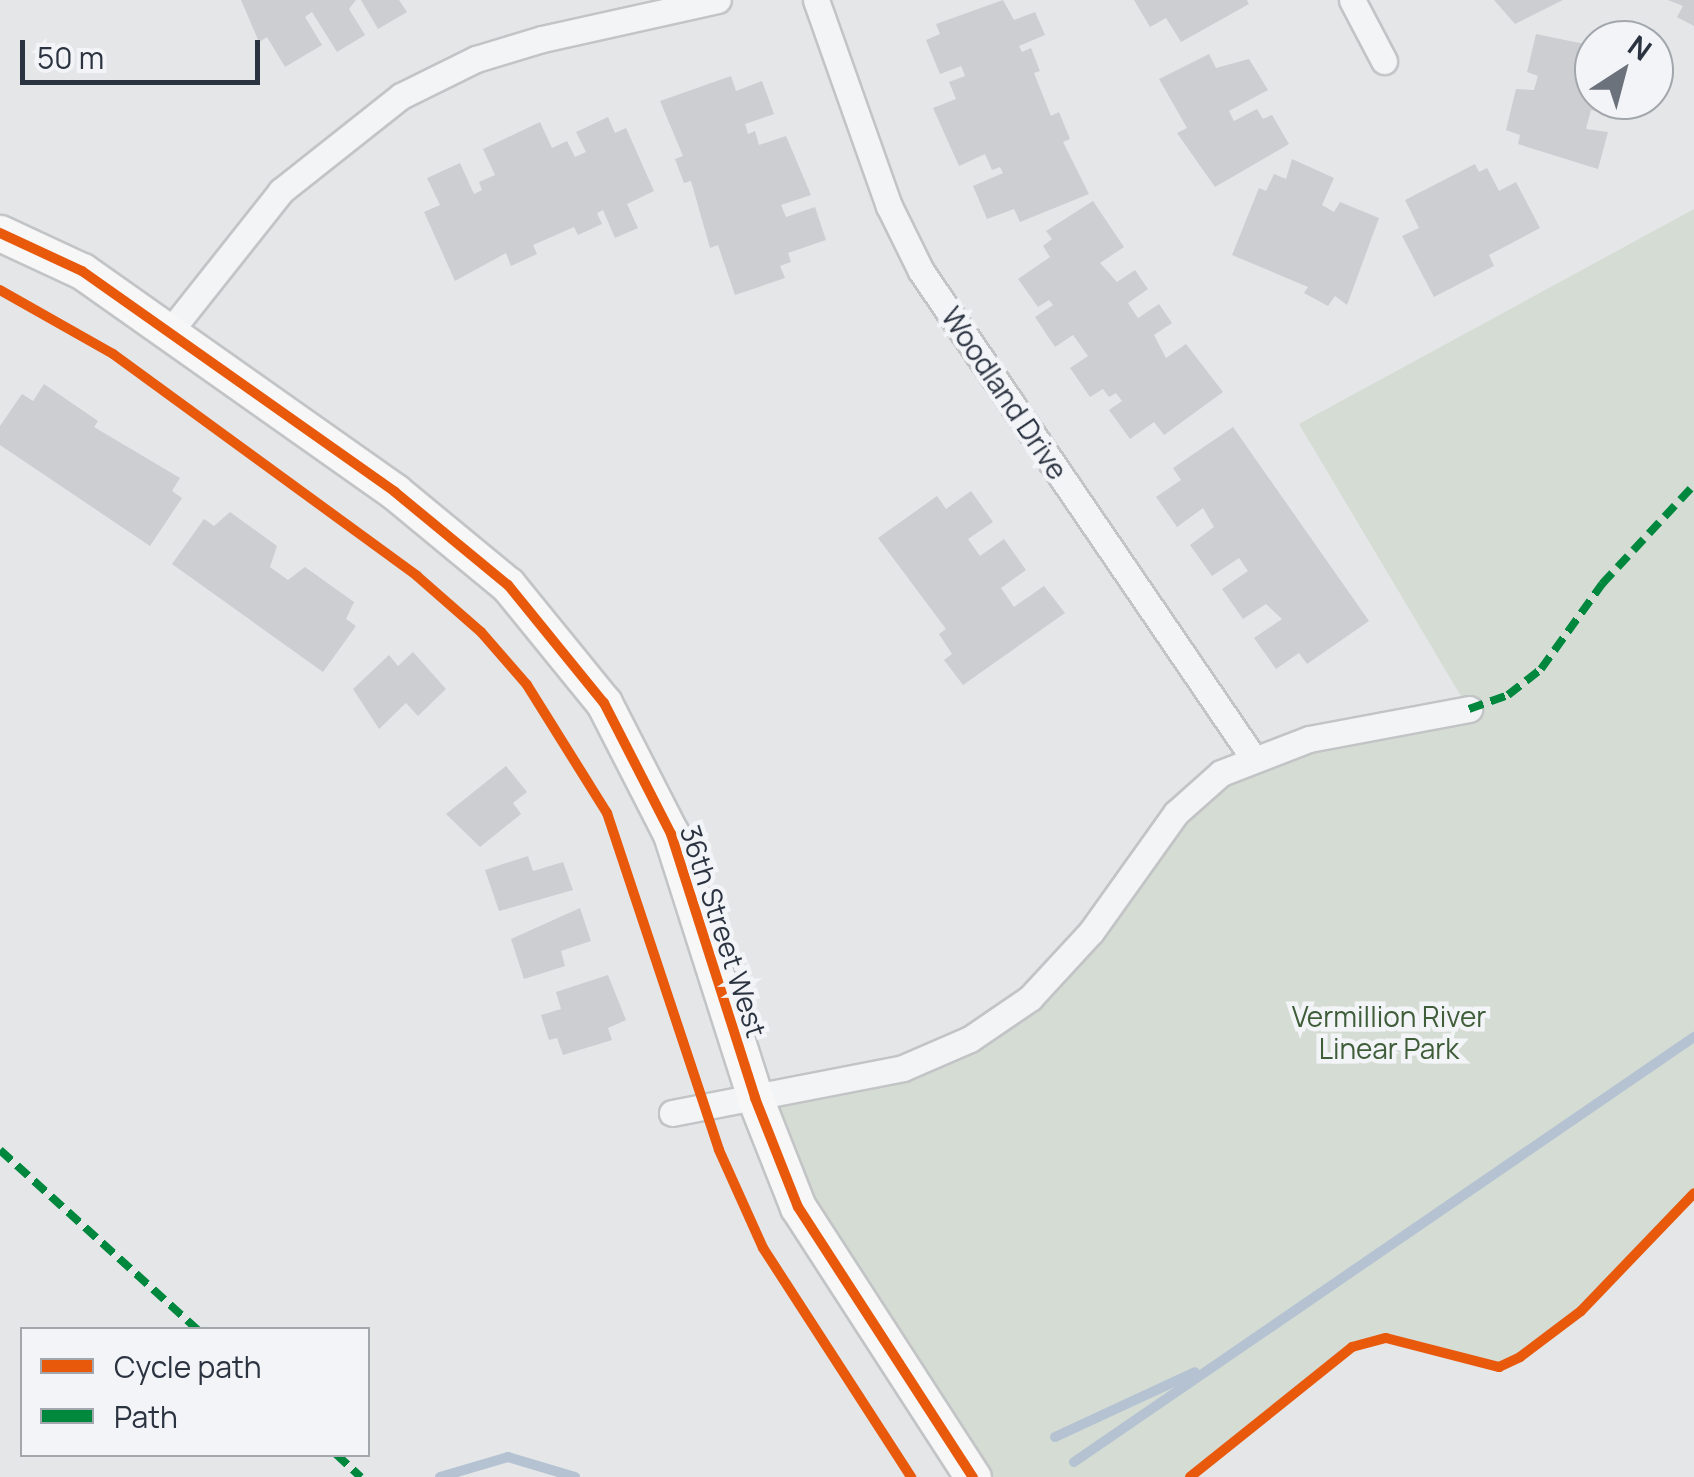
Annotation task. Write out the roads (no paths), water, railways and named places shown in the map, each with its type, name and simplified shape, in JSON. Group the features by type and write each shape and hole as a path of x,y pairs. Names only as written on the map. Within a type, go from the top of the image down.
{"street":[{"path":"171,330 282,190 401,96 476,59 542,38 718,0"},
{"name":"Woodland Drive","path":"816,0 889,206 922,271 1252,756"},
{"path":"1352,0 1384,61"},
{"name":"36th Street West","path":"0,234 82,271 171,330 394,492 508,584 604,703 671,834 755,1098 798,1207 834,1271 973,1477"},
{"path":"672,1112 903,1068 970,1039 1030,998 1091,932 1176,813 1222,772 1252,756 1468,709"}],"waterway":[{"path":"1074,1462 1694,1037"},
{"path":"1055,1437 1195,1372"},
{"path":"440,1477 508,1457 575,1477"}],"park label":[{"name":"Vermillion River Linear Park","path":"1389,1032"}]}
